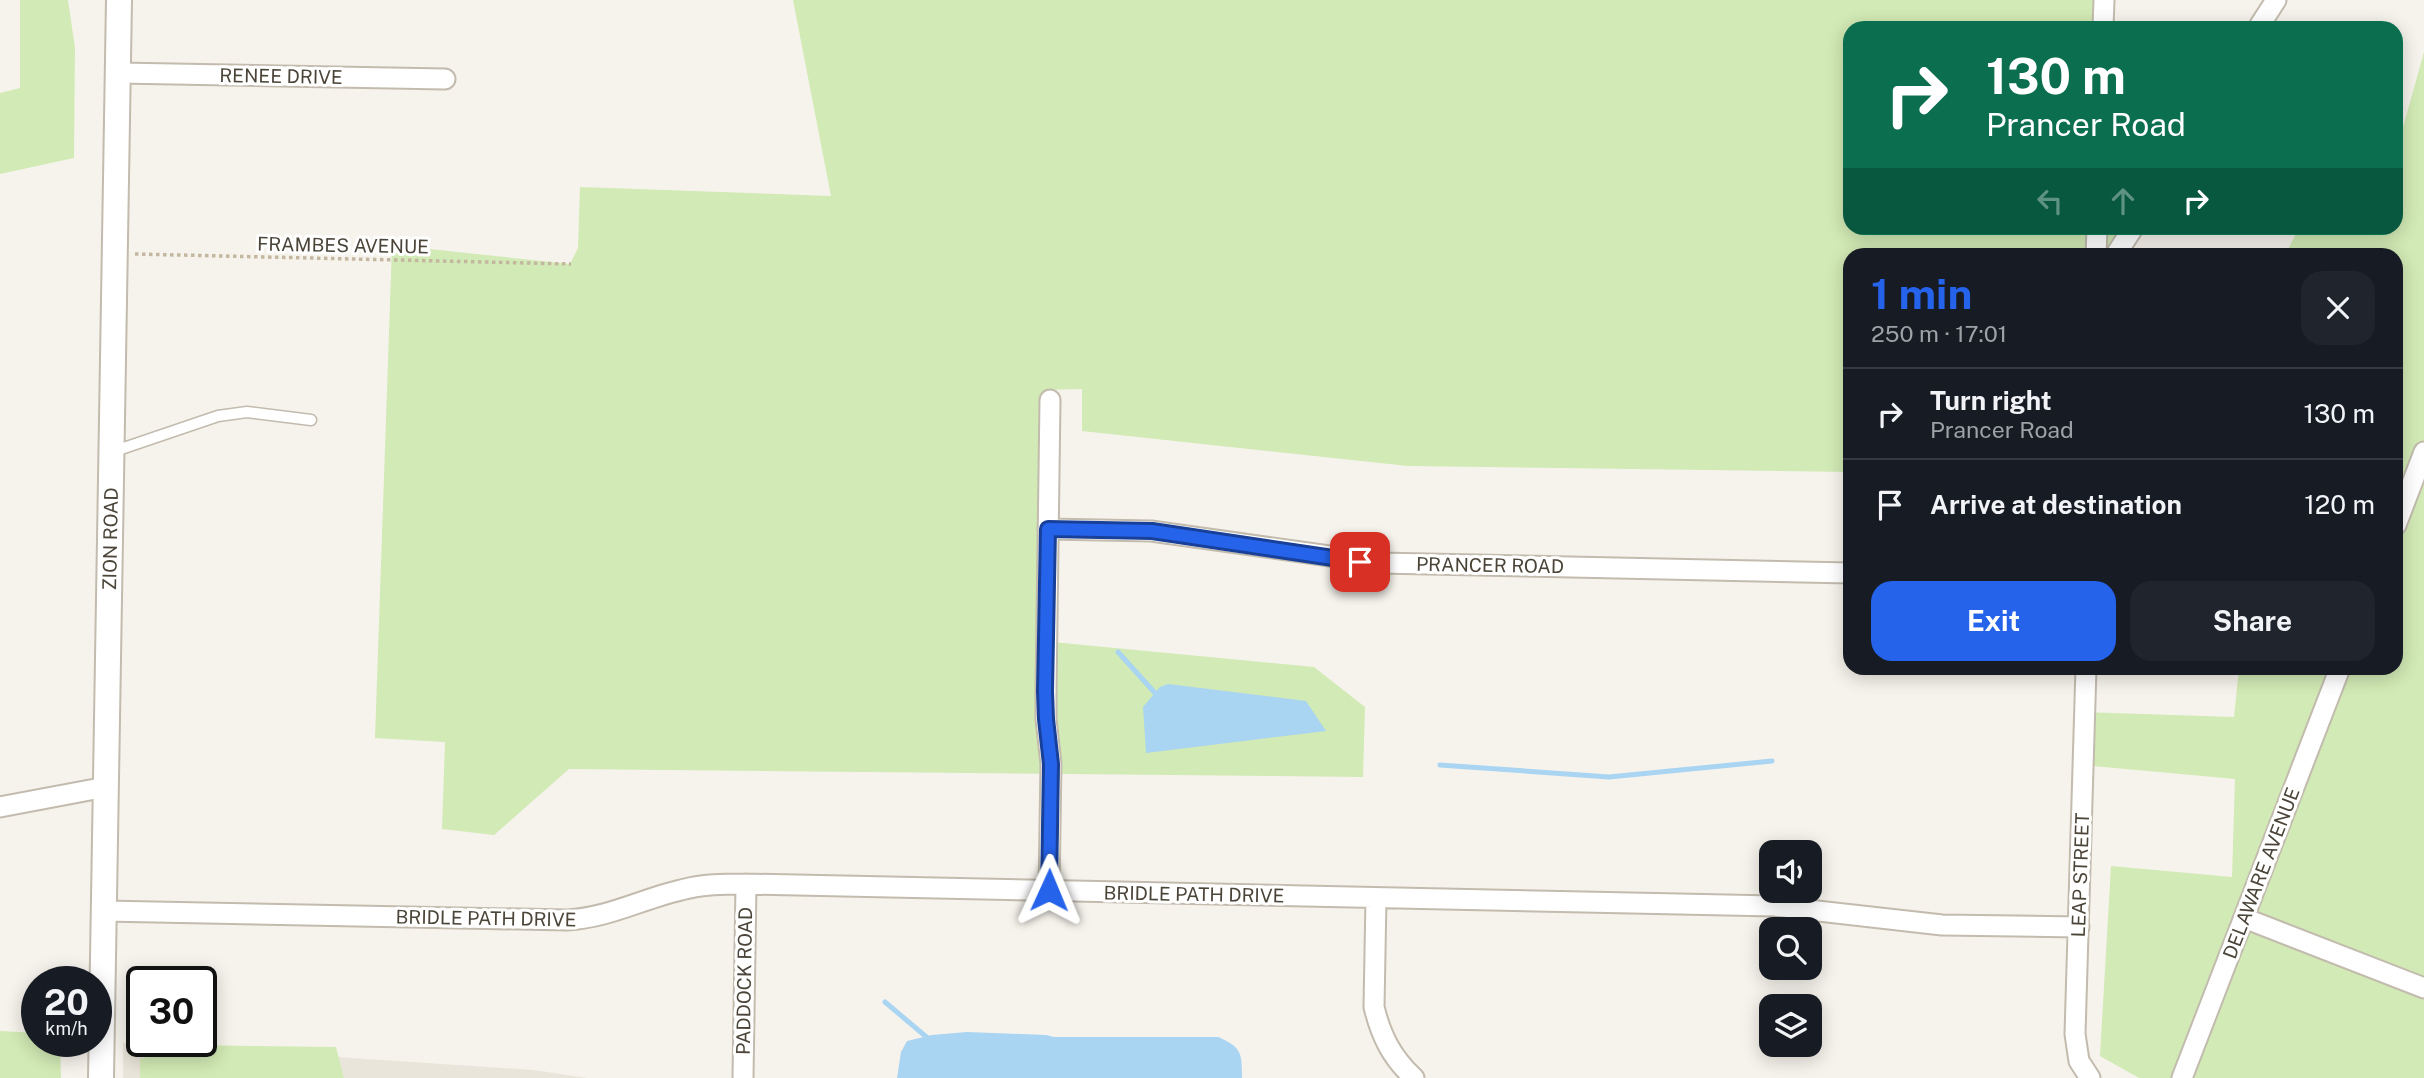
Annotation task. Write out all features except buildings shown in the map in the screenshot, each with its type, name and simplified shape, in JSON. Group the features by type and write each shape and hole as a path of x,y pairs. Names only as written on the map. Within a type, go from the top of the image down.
{"street":[{"name":"ZION ROAD","path":"101,1078 119,0"},
{"path":"2103,21 2104,0"},
{"path":"2262,21 2276,0"},
{"name":"RENEE DRIVE","path":"118,73 445,79"},
{"path":"1049,890 1051,764 1045,691 1050,400"},
{"path":"2403,507 2424,452"},
{"name":"PRANCER ROAD","path":"1048,529 1152,531 1379,563 1843,573"},
{"name":"LEAP STREET","path":"2086,675 2075,1045 2078,1061 2090,1078"},
{"name":"DELAWARE AVENUE","path":"2182,1078 2337,675"},
{"path":"0,807 106,787"},
{"name":"BRIDLE PATH DRIVE","path":"104,911 566,920 600,916 698,886 746,884 1774,906 1931,924 2079,927"},
{"name":"PADDOCK ROAD","path":"743,1078 746,884"},
{"path":"1376,898 1374,1007 1383,1037 1414,1078"},
{"path":"2244,918 2424,988"}],"lane":[{"path":"112,452 218,416 247,412 311,420"}],"path":[{"name":"FRAMBES AVENUE","path":"115,254 571,264"}],"shaded area":[{"path":"123,1043 126,1043 126,1057 217,1057 217,1049 534,1070 587,1078 123,1078"}],"green space":[{"path":"20,0 68,0 75,48 74,158 0,174 0,93 20,88"},
{"path":"793,0 2100,0 2100,21 1843,21 1843,235 2130,235 2121,248 1843,248 1843,472 1408,466 1082,431 1082,389 1044,390 1042,641 1314,667 1365,707 1363,777 569,769 494,835 442,829 445,742 375,738 392,245 570,264 578,248 580,187 831,196"},
{"path":"2424,52 2424,1078 2139,1078 2100,1056 2111,866 2232,877 2235,779 2082,765 2081,712 2234,717 2238,675 2403,675 2403,248 2289,248 2295,235 2403,235 2403,127"},
{"path":"0,1031 21,1032 21,1057 60,1057 61,1078 0,1078"},
{"path":"217,1045 336,1047 344,1078 140,1078 140,1059 217,1057"}],"water":[{"path":"1168,684 1306,701 1326,731 1146,753 1143,707 1160,687"},
{"path":"967,1032 1054,1037 1218,1037 1232,1044 1239,1052 1242,1078 897,1078 901,1052 907,1041 932,1035"}],"waterway":[{"path":"1118,652 1155,693"},
{"path":"1440,765 1609,777 1772,761"},
{"path":"885,1002 930,1040"}],"route":[{"path":"1049,890 1051,764 1045,691 1048,529 1135,529 1360,562"}]}
